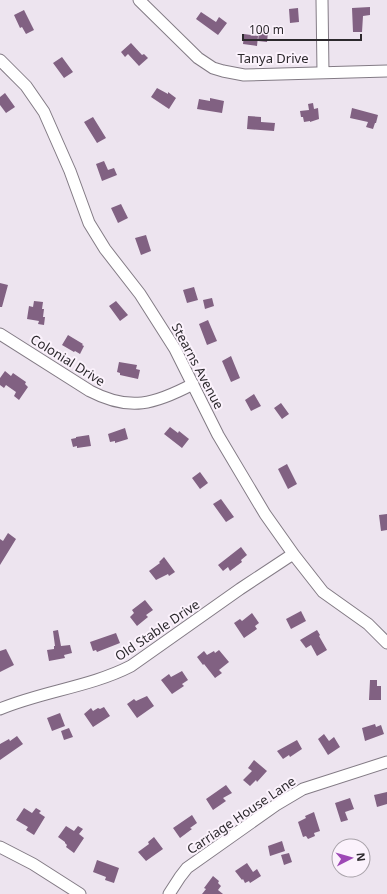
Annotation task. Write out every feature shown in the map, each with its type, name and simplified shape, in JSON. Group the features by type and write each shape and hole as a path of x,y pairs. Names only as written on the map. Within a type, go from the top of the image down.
{"street":[{"name":"Tanya Drive","path":"139,0 198,58 213,68 223,71 244,75 387,71"},
{"path":"322,0 323,72"},
{"name":"Stearns Avenue","path":"0,60 26,86 44,112 70,171 89,223 105,249 140,294 176,349 218,435 265,514 293,554 323,592 368,624 387,644"},
{"name":"Colonial Drive","path":"0,334 90,391 112,400 134,404 145,403 172,395 193,384"},
{"name":"Old Stable Drive","path":"0,709 116,674 131,666 240,589 293,554"},
{"name":"Carriage House Lane","path":"169,894 187,868 276,805 303,789 387,762"},
{"path":"0,847 33,864 80,894"}],"building":[{"path":"370,7 370,15 363,16 362,32 353,32 352,8"},
{"path":"298,8 299,22 290,23 289,9"},
{"path":"24,10 34,30 26,34 22,27 20,28 14,15"},
{"path":"201,12 216,22 219,17 227,23 218,35 196,19"},
{"path":"259,31 268,32 267,42 258,41"},
{"path":"244,34 258,36 257,46 243,44"},
{"path":"131,43 142,55 144,54 148,58 139,66 128,54 125,57 121,52"},
{"path":"62,57 73,72 64,78 53,63"},
{"path":"157,88 168,94 168,92 176,98 169,109 151,97"},
{"path":"5,93 15,107 6,113 0,105 0,97"},
{"path":"210,98 224,101 222,113 197,109 199,99 210,101"},
{"path":"313,103 314,109 318,108 319,119 304,122 300,111 309,110 308,104"},
{"path":"352,108 378,115 373,129 366,127 368,122 350,118"},
{"path":"248,116 261,117 261,122 275,123 274,131 247,129"},
{"path":"93,117 106,138 97,143 84,122"},
{"path":"104,161 108,170 114,168 117,175 102,181 96,164"},
{"path":"121,204 128,218 118,223 111,208"},
{"path":"146,235 151,251 141,255 135,238"},
{"path":"0,283 8,285 2,307 0,307"},
{"path":"194,287 198,300 187,303 183,290"},
{"path":"212,298 214,306 205,309 203,300"},
{"path":"34,301 43,302 43,317 45,317 44,325 38,324 39,321 27,319 29,306 33,307"},
{"path":"116,301 128,315 120,321 109,306"},
{"path":"208,320 217,341 207,345 199,324"},
{"path":"68,335 83,344 82,345 84,346 80,354 62,345"},
{"path":"231,356 240,378 231,382 222,361"},
{"path":"119,362 137,365 136,369 140,370 138,379 120,375 120,373 117,372"},
{"path":"5,371 11,376 13,373 26,382 25,384 28,387 19,400 14,396 16,392 6,385 4,388 0,385 0,378"},
{"path":"254,394 261,406 251,411 245,400"},
{"path":"281,403 289,414 282,419 274,408"},
{"path":"170,427 178,433 179,431 189,439 182,448 164,434"},
{"path":"125,428 128,439 115,443 115,441 110,442 108,434"},
{"path":"89,435 91,446 77,448 77,446 73,447 71,439"},
{"path":"287,464 297,484 288,489 278,469"},
{"path":"200,472 208,483 200,489 192,478"},
{"path":"221,499 234,517 226,522 213,504"},
{"path":"387,514 387,530 381,531 379,515"},
{"path":"8,533 16,539 0,565 0,539 3,541"},
{"path":"241,547 247,555 241,560 242,562 230,571 228,567 223,571 218,565"},
{"path":"164,557 175,572 169,576 168,574 156,580 149,571 160,563 159,562"},
{"path":"145,600 153,610 146,615 148,617 137,626 130,617 134,613 132,610"},
{"path":"301,611 306,621 291,629 286,619"},
{"path":"252,613 259,623 255,626 257,629 244,638 234,623 240,619 242,621"},
{"path":"58,630 61,646 70,645 72,653 64,655 65,658 49,661 47,650 54,649 53,631"},
{"path":"317,630 327,650 317,656 311,645 306,648 300,640"},
{"path":"116,633 120,643 97,652 96,650 93,651 90,642"},
{"path":"6,649 14,665 0,672 0,651"},
{"path":"219,650 229,662 219,670 222,673 215,678 197,657 204,651 207,655 214,651 215,653"},
{"path":"182,671 188,680 182,684 184,686 172,694 161,680 169,674 171,677"},
{"path":"370,680 377,680 377,686 381,686 381,700 369,700"},
{"path":"147,696 154,706 137,718 127,704 134,699 136,701"},
{"path":"104,707 110,716 93,727 84,714 91,708 93,711"},
{"path":"60,713 65,726 52,731 47,718"},
{"path":"375,724 376,727 381,725 384,734 365,741 362,728"},
{"path":"69,728 73,737 64,740 61,731"},
{"path":"324,734 329,741 334,737 340,747 328,755 318,739"},
{"path":"17,736 23,744 0,760 0,744 9,739 10,741"},
{"path":"297,740 302,749 290,757 289,755 283,759 277,751"},
{"path":"254,760 267,771 257,782 256,780 250,786 243,780 252,771 248,768"},
{"path":"226,785 232,793 223,798 226,801 213,810 206,799"},
{"path":"387,792 387,804 377,807 374,795"},
{"path":"350,798 354,809 345,812 348,820 341,822 335,803"},
{"path":"24,808 32,813 36,808 41,811 39,813 45,817 34,835 26,830 28,827 16,820"},
{"path":"314,812 320,831 314,833 315,836 308,839 306,836 303,837 298,822 306,818 305,816"},
{"path":"192,815 197,823 180,838 173,828"},
{"path":"66,826 74,831 78,826 83,829 79,834 84,838 74,853 66,847 67,845 65,842 58,837"},
{"path":"154,837 163,849 146,861 138,852 149,844 148,842"},
{"path":"282,841 285,851 270,856 268,846"},
{"path":"289,853 292,862 284,865 281,855"},
{"path":"97,860 119,868 114,883 105,880 106,877 93,872"},
{"path":"247,863 253,872 257,869 261,876 250,883 249,881 245,883 235,871"},
{"path":"213,876 219,881 218,883 221,886 218,890 223,894 202,894 206,889 204,888"}]}
